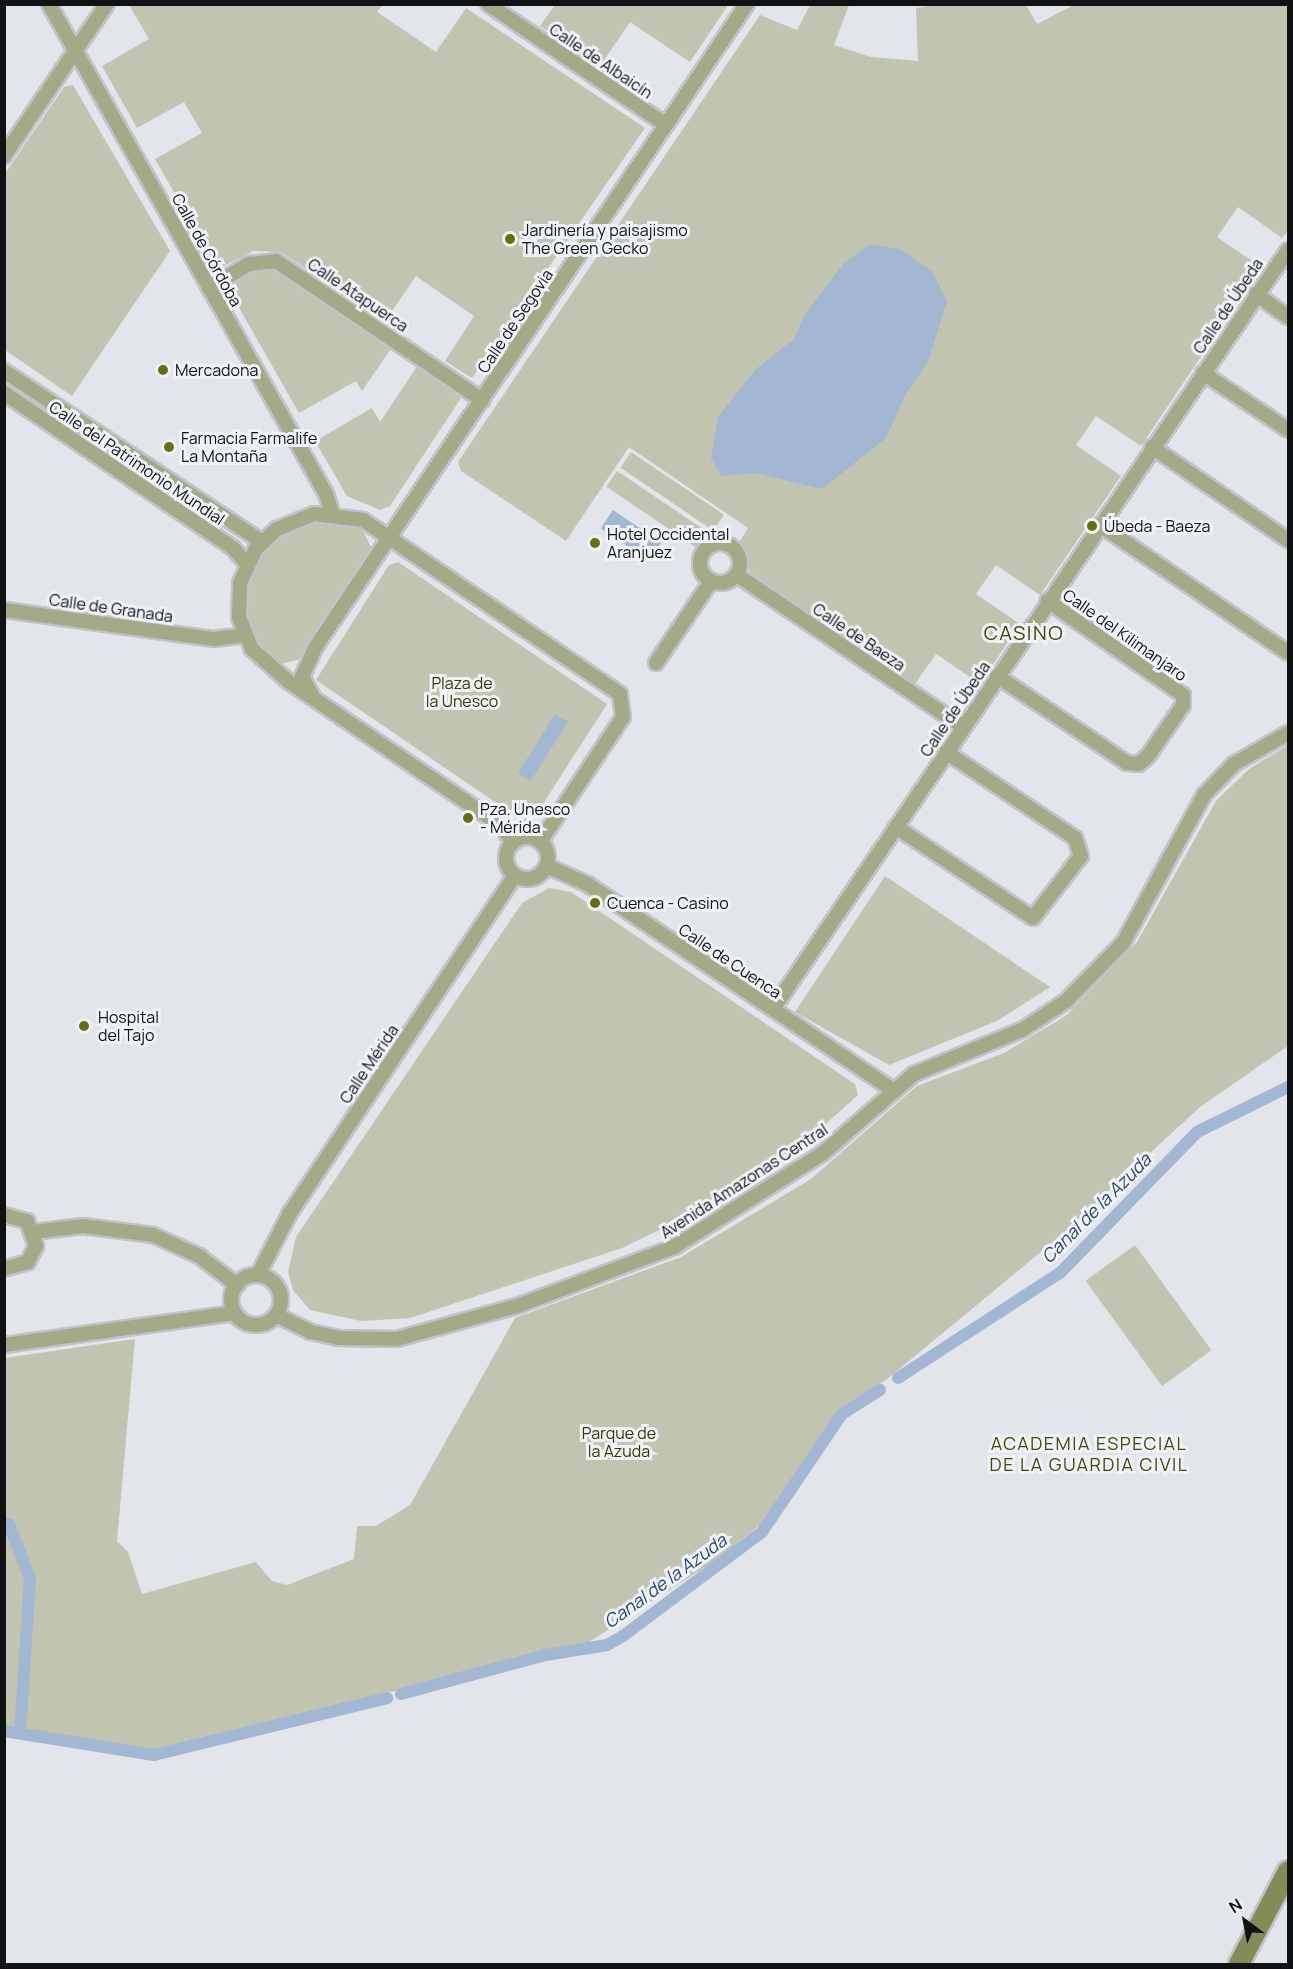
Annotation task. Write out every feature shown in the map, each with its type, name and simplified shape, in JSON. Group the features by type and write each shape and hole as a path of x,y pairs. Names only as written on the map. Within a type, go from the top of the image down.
{"street":[{"name":"Calle de Córdoba","path":"49,4 209,288 332,513"},
{"path":"4,156 10,135 107,4"},
{"name":"Calle de Albaicín","path":"488,4 666,125"},
{"name":"Calle de Segovia","path":"390,537 747,4"},
{"name":"Calle de Úbeda","path":"773,1010 1152,447 1288,250"},
{"name":"Calle Atapuerca","path":"209,288 249,264 276,261 482,400"},
{"path":"1256,294 1288,316"},
{"name":"Calle del Patrimonio Mundial","path":"4,371 261,542"},
{"path":"1203,373 1288,430"},
{"name":"Calle del Patrimonio Mundial","path":"4,393 233,548 247,564"},
{"path":"1152,447 1288,540"},
{"path":"514,842 496,822 324,706 261,658 245,635 238,597 247,564 261,542 292,520 332,513 369,524 611,686 624,700 623,717 540,842 547,866 537,877 515,876 506,860 514,842 527,837 540,842"},
{"path":"364,576 376,546 369,524"},
{"path":"1100,525 1288,653"},
{"path":"324,706 303,681 315,648 390,537"},
{"path":"718,543 737,551 737,575 727,583 711,581 700,560 718,543"},
{"name":"Calle de Baeza","path":"737,575 963,727"},
{"path":"656,663 711,581"},
{"name":"Calle del Kilimanjaro","path":"997,676 1127,763 1139,764 1148,756 1183,705 1183,695 1048,601"},
{"name":"Calle de Granada","path":"4,610 213,639 245,635"},
{"path":"261,658 286,670 315,648"},
{"name":"Avenida Amazonas Central","path":"276,1315 311,1332 339,1338 397,1339 430,1333 642,1261 700,1232 823,1153 891,1089 914,1074 1022,1030 1065,1002 1123,943 1204,795 1234,764 1288,733"},
{"path":"896,827 1033,918 1081,856 1075,838 946,752"},
{"name":"Calle de Cuenca","path":"547,866 588,885 891,1089"},
{"name":"Calle Mérida","path":"258,1275 290,1213 515,876"},
{"path":"4,1215 19,1217 34,1232 36,1246 28,1262 4,1269"},
{"path":"34,1232 83,1226 153,1235 199,1256 237,1285"},
{"path":"258,1275 277,1286 281,1301 276,1315 252,1325 235,1313 231,1299 237,1285 258,1275"},
{"path":"4,1345 235,1313"},
{"path":"1239,1965 1288,1871"}],"green space":[{"path":"943,4 1026,5 1037,24 1074,5 1288,5 1288,231 1282,238 1238,207 1217,237 1261,267 1141,446 1096,416 1076,445 1121,476 1040,595 996,565 976,594 1020,624 980,684 936,654 915,684 848,639 751,573 739,543 748,528 629,447 566,541 461,471 458,462 760,15 797,30 810,5 849,5 834,45 871,57 918,61 916,8"},
{"path":"129,5 382,5 377,12 436,52 466,8 645,128 472,378 445,361 474,316 416,276 385,321 281,252 253,251 218,269 155,159 202,133 184,102 137,128 102,66 149,39"},
{"path":"555,5 728,5 690,62 630,22 600,66 540,26"},
{"path":"73,85 170,251 72,396 5,350 4,175 64,87"},
{"path":"274,268 392,347 362,391 356,381 299,413 226,285 252,270"},
{"path":"418,365 461,398 390,506 380,510 347,496 315,441 372,408 380,422"},
{"path":"631,452 724,515 713,530 620,468"},
{"path":"617,471 708,533 698,548 606,487"},
{"path":"315,520 362,529 372,549 298,660 278,664 259,646 248,623 248,580 270,544"},
{"name":"Plaza de la Unesco","path":"398,562 607,704 532,821 523,821 316,680 389,565"},
{"name":"Parque de la Azuda","path":"1288,745 1288,1046 1200,1107 1060,1236 886,1380 841,1408 765,1521 716,1560 589,1642 153,1752 5,1728 5,1358 135,1339 117,1541 128,1552 142,1594 256,1562 272,1581 287,1585 354,1559 357,1526 376,1526 410,1505 515,1318 681,1257 811,1179 917,1086 1004,1053 1067,1015 1137,942 1216,801 1249,769"},
{"path":"885,876 1050,987 999,1020 889,1065 795,1012"},
{"path":"549,888 571,892 855,1084 858,1095 810,1138 680,1220 622,1248 410,1318 361,1321 310,1310 293,1290 288,1272 296,1237 522,903"},
{"path":"1135,1245 1211,1350 1162,1386 1086,1281"}],"water":[{"path":"871,244 901,250 932,271 947,301 928,362 905,395 886,438 822,489 755,473 722,476 711,459 718,417 755,370 794,339 805,314 845,262"},
{"path":"613,510 661,542 649,561 601,528"},
{"path":"555,714 568,722 531,781 518,773"}],"waterway":[{"name":"Canal de la Azuda","path":"898,1378 1061,1272 1197,1132 1288,1087"},
{"name":"Canal de la Azuda","path":"401,1694 546,1655 607,1645 623,1636 762,1532 842,1414 880,1390"},
{"path":"4,1524 9,1524 30,1579 20,1732"},
{"name":"Canal de la Azuda","path":"4,1731 154,1755 387,1698"}],"place":[{"name":"Jardinería y paisajismo The Green Gecko","path":"510,239"},
{"name":"Mercadona","path":"163,370"},
{"name":"Farmacia Farmalife La Montaña","path":"169,447"},
{"name":"Úbeda - Baeza","path":"1092,526"},
{"name":"Hotel Occidental Aranjuez","path":"595,543"},
{"name":"Pza. Unesco - Mérida","path":"468,818"},
{"name":"Cuenca - Casino","path":"595,903"},
{"name":"Hospital del Tajo","path":"84,1026"}],"district":[{"name":"CASINO","path":"1024,632"},
{"name":"ACADEMIA ESPECIAL DE LA GUARDIA CIVIL","path":"1089,1454"}]}
